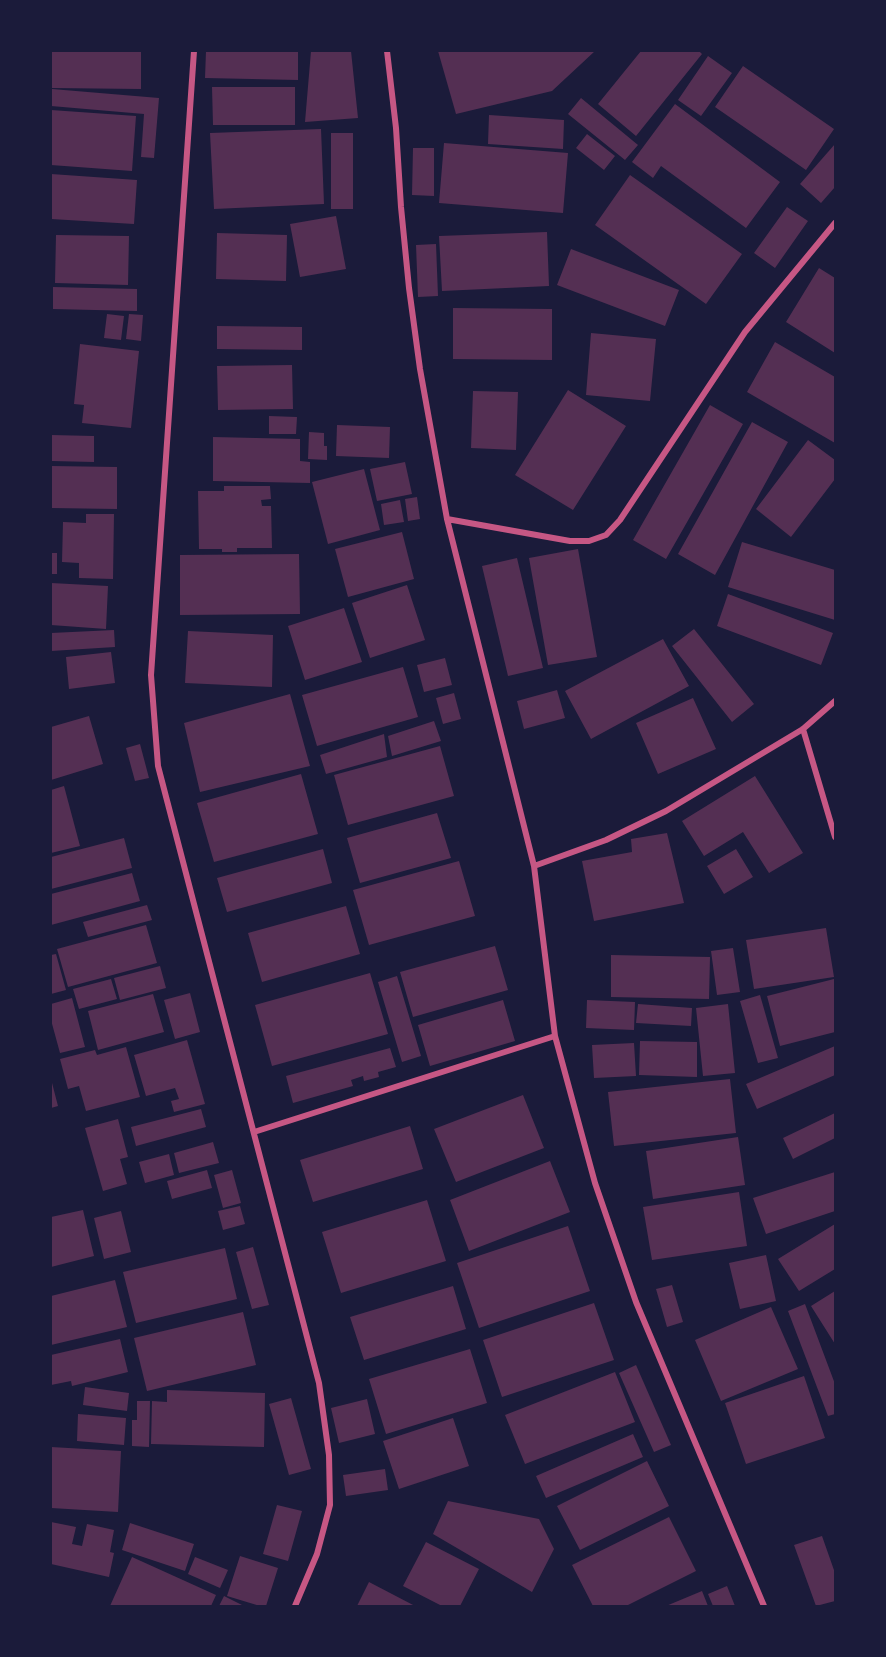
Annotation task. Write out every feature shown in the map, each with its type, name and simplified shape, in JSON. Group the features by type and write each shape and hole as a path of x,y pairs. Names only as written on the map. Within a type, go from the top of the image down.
{"street":[{"path":"194,51 151,675 158,766 320,1383 329,1455 330,1505 317,1554 295,1606"},
{"path":"387,51 396,128 409,288 420,369 447,519 534,866 555,1036 595,1183 636,1302 764,1606"},
{"path":"447,519 570,541 589,541 606,535 620,520 746,332 835,223"},
{"path":"534,866 606,840 666,811 803,729 835,701"},
{"path":"803,729 835,837"},
{"path":"254,1132 555,1036"}],"building":[{"path":"51,51 141,51 141,89 51,88"},
{"path":"206,51 298,51 298,80 205,78"},
{"path":"311,51 351,51 358,118 305,122"},
{"path":"438,51 595,51 552,91 456,114"},
{"path":"641,51 699,51 702,54 636,136 598,104"},
{"path":"708,56 732,73 701,116 678,100"},
{"path":"743,66 834,129 806,170 715,107"},
{"path":"212,87 295,87 295,125 213,125"},
{"path":"52,89 159,98 154,158 141,157 144,114 51,106"},
{"path":"581,98 638,145 625,160 568,114"},
{"path":"675,104 780,182 746,228 661,166 653,178 632,162"},
{"path":"51,110 136,116 132,171 51,165"},
{"path":"489,115 564,120 563,149 488,144"},
{"path":"321,129 324,204 214,209 210,133"},
{"path":"331,133 353,133 353,209 331,209"},
{"path":"587,134 615,156 604,170 576,148"},
{"path":"444,143 568,153 563,213 439,203"},
{"path":"835,144 835,187 821,203 800,184"},
{"path":"413,148 434,148 434,196 412,195"},
{"path":"51,174 137,180 134,224 51,219"},
{"path":"630,175 742,254 706,304 595,225"},
{"path":"787,207 808,221 775,268 754,253"},
{"path":"336,216 346,269 300,277 290,224"},
{"path":"547,232 549,286 442,291 439,236"},
{"path":"217,233 287,235 286,281 216,279"},
{"path":"56,235 129,236 128,285 55,283"},
{"path":"436,244 438,296 418,297 416,245"},
{"path":"571,249 679,290 665,326 557,285"},
{"path":"819,268 835,278 835,353 786,322"},
{"path":"53,287 137,289 137,311 53,309"},
{"path":"453,308 552,309 552,360 453,359"},
{"path":"107,314 124,316 121,340 104,338"},
{"path":"129,314 143,315 141,341 126,339"},
{"path":"217,326 302,327 302,350 217,349"},
{"path":"591,333 656,339 650,401 586,395"},
{"path":"775,342 835,377 835,443 747,392"},
{"path":"80,344 139,351 131,428 82,423 84,405 74,404"},
{"path":"292,365 293,409 218,410 217,366"},
{"path":"568,390 626,426 573,510 515,475"},
{"path":"473,391 518,392 516,450 471,448"},
{"path":"710,405 743,424 666,559 633,540"},
{"path":"269,416 297,417 296,434 269,434"},
{"path":"752,422 788,442 715,575 678,554"},
{"path":"337,425 390,427 389,458 336,456"},
{"path":"309,432 324,433 327,460 308,459"},
{"path":"51,435 94,436 94,462 51,461"},
{"path":"213,437 300,439 300,461 310,462 310,483 213,481"},
{"path":"808,440 835,460 835,479 791,537 756,509"},
{"path":"405,462 412,494 377,501 370,469"},
{"path":"51,466 117,467 117,509 51,508"},
{"path":"364,469 380,530 328,544 312,482"},
{"path":"224,486 270,486 271,499 261,500 262,506 271,506 272,548 237,548 237,552 222,552 222,549 199,549 198,491 224,491"},
{"path":"417,497 420,519 408,521 405,499"},
{"path":"400,500 404,522 384,525 381,504"},
{"path":"86,514 114,514 113,579 79,578 79,563 62,562 63,522 86,523"},
{"path":"402,532 414,579 348,597 335,549"},
{"path":"742,542 835,570 835,620 728,587"},
{"path":"578,549 597,657 548,665 529,558"},
{"path":"51,553 57,553 57,574 51,574"},
{"path":"299,554 300,614 180,615 180,555"},
{"path":"517,558 543,668 508,676 482,566"},
{"path":"51,583 108,586 106,629 51,625"},
{"path":"407,585 425,640 370,658 352,603"},
{"path":"728,594 833,633 821,665 717,626"},
{"path":"344,608 362,662 305,680 288,626"},
{"path":"694,629 754,704 732,722 672,646"},
{"path":"114,630 115,647 51,651 51,633"},
{"path":"188,631 273,635 272,687 185,683"},
{"path":"663,639 689,686 591,739 565,691"},
{"path":"111,652 115,683 69,689 66,657"},
{"path":"445,658 452,685 424,692 417,665"},
{"path":"403,667 418,717 317,746 302,695"},
{"path":"557,690 565,718 524,729 517,701"},
{"path":"454,693 461,719 443,724 436,698"},
{"path":"290,694 310,766 200,792 184,723"},
{"path":"693,698 716,749 658,774 636,723"},
{"path":"89,716 103,764 51,780 51,727"},
{"path":"434,721 441,741 392,756 388,736"},
{"path":"384,734 387,757 326,774 320,755"},
{"path":"140,744 149,778 135,781 126,748"},
{"path":"440,746 454,796 348,825 334,775"},
{"path":"301,774 318,834 214,862 197,803"},
{"path":"755,776 803,853 769,873 743,832 704,856 682,821"},
{"path":"64,786 80,846 51,853 51,790"},
{"path":"437,813 451,858 360,883 347,838"},
{"path":"667,833 684,903 594,921 582,861 632,852 631,839"},
{"path":"124,838 132,868 51,889 51,857"},
{"path":"323,849 332,883 227,912 217,878"},
{"path":"736,849 753,877 724,894 707,866"},
{"path":"459,861 475,916 369,945 353,890"},
{"path":"132,873 140,901 51,925 51,894"},
{"path":"147,905 152,920 88,937 83,922"},
{"path":"346,906 360,954 262,982 248,933"},
{"path":"146,925 157,963 68,987 57,949"},
{"path":"826,928 834,977 754,989 746,940"},
{"path":"495,946 508,990 413,1017 400,972"},
{"path":"733,948 740,992 717,995 711,951"},
{"path":"56,954 66,990 51,994 51,955"},
{"path":"611,955 710,957 709,999 611,997"},
{"path":"160,966 166,988 120,1000 114,978"},
{"path":"370,973 388,1034 272,1066 255,1005"},
{"path":"397,976 421,1056 402,1062 378,982"},
{"path":"111,979 117,999 79,1009 73,989"},
{"path":"834,979 835,1032 780,1046 767,996"},
{"path":"190,993 200,1032 175,1039 164,1000"},
{"path":"153,994 164,1032 98,1050 88,1011"},
{"path":"760,995 778,1058 758,1063 740,1001"},
{"path":"72,998 85,1047 60,1053 51,1020 51,1004"},
{"path":"503,1000 515,1041 430,1066 418,1025"},
{"path":"587,1000 635,1002 634,1030 586,1028"},
{"path":"638,1004 692,1008 691,1026 636,1023"},
{"path":"728,1004 735,1073 703,1076 696,1008"},
{"path":"187,1040 205,1104 174,1112 171,1101 179,1099 175,1088 146,1096 134,1055"},
{"path":"640,1041 697,1042 697,1077 639,1075"},
{"path":"634,1043 636,1076 594,1078 592,1045"},
{"path":"835,1046 835,1075 757,1109 746,1084"},
{"path":"126,1047 140,1097 86,1111 79,1086 68,1089 60,1059 95,1050 97,1055"},
{"path":"390,1048 396,1067 378,1072 379,1077 364,1081 363,1076 351,1080 353,1086 293,1103 286,1076"},
{"path":"51,1079 58,1106 51,1108"},
{"path":"730,1079 736,1133 614,1146 608,1092"},
{"path":"523,1095 544,1148 456,1182 434,1129"},
{"path":"201,1109 206,1127 136,1146 131,1127"},
{"path":"835,1113 835,1138 793,1159 783,1138"},
{"path":"118,1119 128,1157 120,1159 127,1184 103,1191 85,1128"},
{"path":"410,1126 423,1169 313,1202 300,1160"},
{"path":"738,1137 745,1185 653,1199 646,1151"},
{"path":"213,1142 219,1163 179,1173 174,1153"},
{"path":"169,1154 174,1175 145,1183 139,1162"},
{"path":"550,1161 570,1212 469,1251 450,1200"},
{"path":"207,1170 212,1188 172,1199 167,1181"},
{"path":"232,1170 241,1203 223,1208 214,1175"},
{"path":"835,1172 835,1211 766,1234 753,1198"},
{"path":"739,1192 747,1246 652,1260 643,1207"},
{"path":"427,1200 446,1261 341,1293 322,1232"},
{"path":"240,1206 245,1224 223,1230 218,1211"},
{"path":"83,1210 94,1256 51,1267 51,1217"},
{"path":"121,1211 131,1252 104,1259 94,1218"},
{"path":"835,1224 835,1269 799,1291 778,1259"},
{"path":"568,1226 590,1291 479,1328 457,1263"},
{"path":"253,1247 269,1305 252,1309 236,1252"},
{"path":"225,1248 237,1299 136,1323 123,1272"},
{"path":"766,1255 776,1301 740,1309 729,1263"},
{"path":"115,1280 127,1327 51,1345 51,1296"},
{"path":"672,1285 683,1322 667,1327 656,1289"},
{"path":"453,1286 466,1329 364,1360 350,1317"},
{"path":"835,1291 835,1344 811,1306"},
{"path":"594,1303 614,1360 502,1397 483,1340"},
{"path":"805,1304 835,1384 835,1414 828,1416 788,1311"},
{"path":"771,1307 798,1369 721,1401 695,1340"},
{"path":"243,1312 256,1365 147,1391 134,1338"},
{"path":"120,1339 128,1372 72,1386 71,1381 51,1385 51,1355"},
{"path":"470,1349 487,1403 386,1434 369,1379"},
{"path":"636,1365 671,1445 654,1452 619,1373"},
{"path":"615,1372 635,1422 525,1464 505,1415"},
{"path":"804,1376 825,1438 746,1464 725,1403"},
{"path":"85,1387 129,1393 127,1411 83,1405"},
{"path":"167,1390 265,1393 264,1447 151,1444 152,1401 167,1402"},
{"path":"291,1398 311,1469 289,1475 269,1404"},
{"path":"367,1399 375,1434 339,1443 331,1408"},
{"path":"137,1401 150,1401 149,1447 132,1446 132,1420 137,1420"},
{"path":"78,1414 126,1418 124,1445 77,1441"},
{"path":"453,1418 469,1466 399,1489 383,1441"},
{"path":"633,1434 643,1457 546,1498 536,1476"},
{"path":"51,1447 121,1451 118,1512 51,1508"},
{"path":"647,1461 669,1506 580,1550 557,1506"},
{"path":"385,1469 388,1490 346,1496 343,1475"},
{"path":"448,1501 539,1519 554,1549 532,1592 433,1534"},
{"path":"277,1505 302,1511 288,1561 263,1554"},
{"path":"669,1517 696,1571 626,1606 593,1606 572,1565"},
{"path":"51,1522 76,1527 72,1544 82,1546 87,1524 114,1530 110,1552 114,1553 109,1577 51,1564"},
{"path":"130,1523 194,1544 185,1571 122,1550"},
{"path":"822,1536 835,1573 835,1601 816,1606 794,1545"},
{"path":"426,1542 479,1569 460,1606 442,1606 403,1586"},
{"path":"240,1556 278,1568 266,1606 227,1596"},
{"path":"132,1557 216,1595 211,1606 110,1606"},
{"path":"195,1557 228,1570 220,1588 188,1574"},
{"path":"369,1582 415,1606 357,1606"},
{"path":"727,1586 735,1606 713,1606 708,1594"},
{"path":"702,1591 708,1606 666,1606"},
{"path":"224,1596 244,1606 219,1606"}]}
